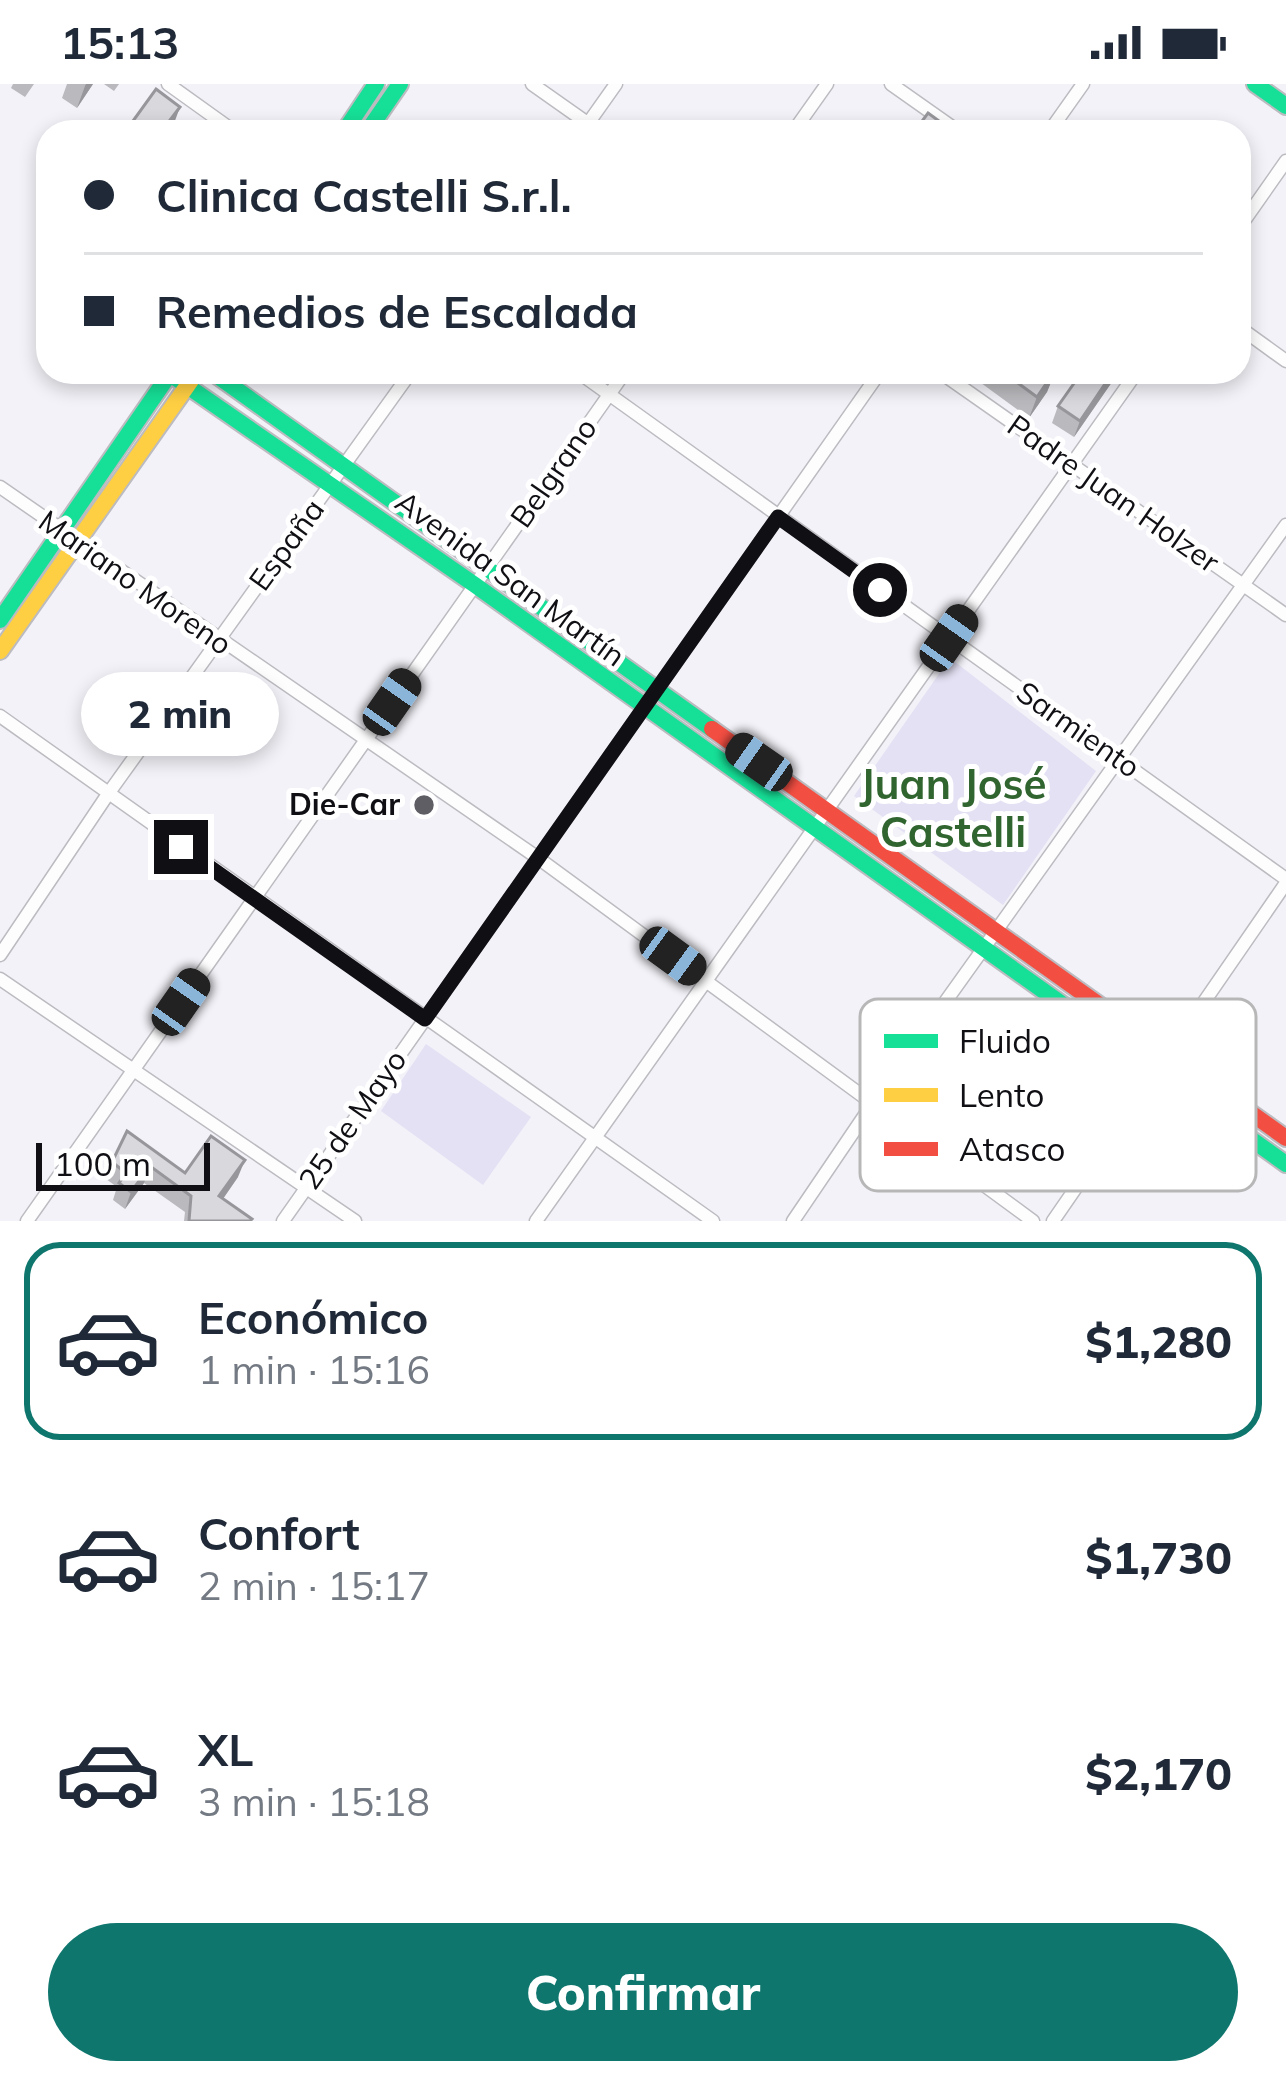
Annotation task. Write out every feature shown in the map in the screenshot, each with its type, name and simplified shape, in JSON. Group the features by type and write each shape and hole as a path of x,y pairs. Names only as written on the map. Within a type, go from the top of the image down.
{"main road":[{"path":"352,120 376,84"},
{"path":"375,120 400,84"},
{"path":"1255,84 1286,106"},
{"path":"0,651 163,384"},
{"path":"0,620 188,384"},
{"name":"Avenida San Martín","path":"199,384 331,485 1051,999"},
{"name":"Avenida San Martín","path":"229,384 1090,999"},
{"name":"Avenida San Martín","path":"1256,1117 1286,1138"},
{"name":"Avenida San Martín","path":"1256,1143 1286,1164"}],"street":[{"path":"168,84 218,120"},
{"path":"532,84 578,120"},
{"path":"595,120 616,84"},
{"path":"802,120 827,84"},
{"path":"891,84 942,120"},
{"path":"1058,120 1083,84"},
{"path":"1251,211 1286,161"},
{"path":"1251,336 1286,361"},
{"name":"España","path":"0,955 107,794 403,384"},
{"name":"Sarmiento","path":"595,384 1286,881"},
{"name":"Belgrano","path":"27,1221 616,384"},
{"name":"25 de Mayo","path":"283,1221 872,384"},
{"name":"Padre Juan Holzer","path":"957,384 1286,615"},
{"path":"536,1221 1129,384"},
{"name":"Mariano Moreno","path":"0,488 538,858 860,1093"},
{"path":"948,999 1286,525"},
{"path":"0,716 713,1221"},
{"path":"1204,999 1286,881"},
{"path":"0,980 355,1221"},
{"path":"793,1221 860,1121"},
{"name":"Mariano Moreno","path":"993,1191 1033,1221"},
{"path":"1053,1221 1073,1191"}],"shaded area":[{"path":"950,658 1096,771 1003,905 854,796"},
{"path":"426,1044 531,1117 483,1185 381,1111"}],"building":[{"path":"156,89 180,107 170,120 134,120"},
{"path":"1019,384 1046,384 1037,397"},
{"path":"1074,384 1105,384 1080,421 1058,406"},
{"path":"127,1131 185,1173 211,1136 245,1160 219,1196 252,1219 189,1221 191,1196 150,1166 131,1192 119,1183 126,1173 112,1162"}],"traffic: fast":[{"path":"352,120 376,84"},
{"path":"375,120 400,84"},
{"path":"1255,84 1286,106"},
{"path":"0,620 163,384"},
{"path":"184,384 1055,999"},
{"path":"229,384 712,729"},
{"path":"1256,1143 1286,1164"}],"traffic: slow":[{"path":"0,651 189,384"}],"traffic: jam":[{"path":"712,729 1091,999"},
{"path":"1256,1117 1286,1138"}],"place":[{"name":"Die-Car","path":"424,805"}],"district":[{"name":"Juan José Castelli","path":"953,808"}],"route":[{"path":"181,847 425,1019 778,517 880,590"}]}
